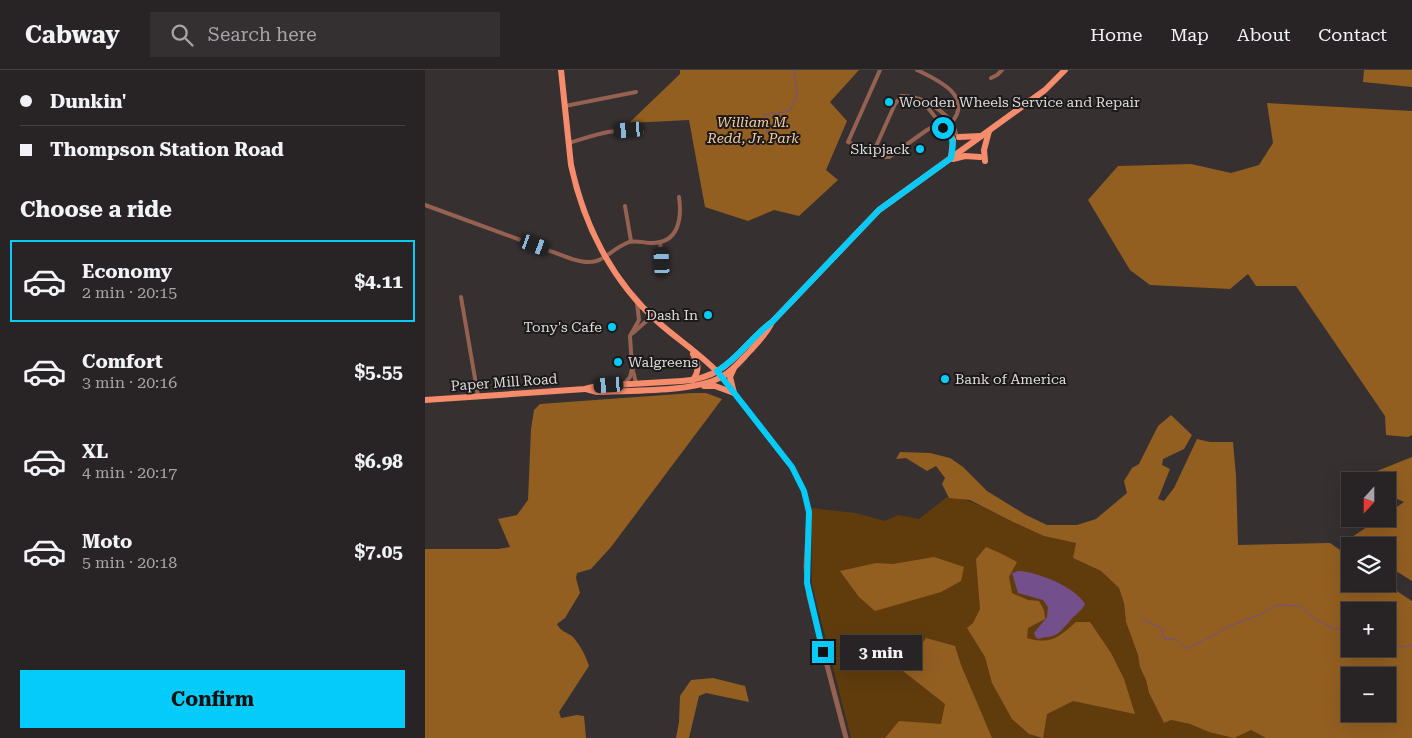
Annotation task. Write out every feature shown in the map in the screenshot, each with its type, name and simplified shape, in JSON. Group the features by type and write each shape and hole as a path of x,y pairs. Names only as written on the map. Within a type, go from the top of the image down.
{"main road":[{"path":"561,70 571,165 581,203 605,257 637,301 719,374"},
{"name":"Paper Mill Road","path":"719,374 759,331 772,322 879,210 1045,90 1065,70"},
{"path":"987,132 983,159 965,156 950,159 954,134 970,138 987,132"},
{"name":"Paper Mill Road","path":"425,400 585,389 624,384 703,384 735,367 767,332 772,322"},
{"path":"691,350 698,368 692,383 715,386 734,393"},
{"path":"734,393 730,377 735,367"},
{"name":"Paper Mill Road","path":"585,389 597,392 692,383"},
{"path":"614,391 632,388 636,384"}],"street":[{"path":"880,70 848,142 885,158 940,123"},
{"path":"917,70 941,81 950,89 959,106 959,111 952,122"},
{"path":"991,78 1002,70"},
{"path":"565,106 636,92"},
{"path":"873,153 899,98 910,96 932,105 952,122 954,134"},
{"path":"924,103 940,123 968,146"},
{"path":"569,143 601,133 635,130 642,132"},
{"path":"425,205 577,260 592,263 598,262 631,241 660,242 671,236 678,225 681,210 679,197"},
{"path":"625,206 631,241"},
{"path":"660,242 662,262"},
{"path":"461,298 478,396"},
{"path":"636,384 632,367 630,336 640,317 637,301"},
{"path":"633,333 652,316"},
{"path":"624,384 629,377 632,367"},
{"path":"719,374 792,467 804,491 809,512 807,583 846,738"}],"shaded area":[{"path":"947,497 965,500 1029,529 1076,543 1073,558 1101,571 1119,588 1124,603 1126,622 1138,655 1140,667 1149,693 1164,723 1171,720 1190,724 1209,732 1251,730 1266,738 851,738 812,585 811,508 855,513 885,521 898,515 919,519"},
{"path":"1019,571 1046,577 1065,586 1085,604 1057,634 1040,639 1036,638 1034,633 1047,617 1048,607 1043,600 1018,593 1012,573"}],"green space":[{"name":"William M. Redd, Jr. Park","path":"680,70 859,70 830,102 847,121 826,170 838,180 799,216 774,210 748,221 705,207 689,120 629,123 680,74"},
{"path":"1364,70 1412,70 1412,87 1363,82"},
{"path":"1267,103 1412,111 1412,435 1408,437 1386,435 1385,416 1296,286 1256,286 1248,274 1230,289 1150,285 1130,270 1088,200 1118,166 1191,164 1231,173 1259,165 1273,143"},
{"path":"706,393 722,399 611,547 591,569 577,573 576,578 580,593 565,618 557,624 560,629 576,640 589,666 559,712 561,718 577,715 584,716 586,738 425,738 425,549 498,549 510,547 498,519 517,515 528,500 531,429 534,410 540,404"},
{"path":"1171,415 1192,435 1184,449 1163,459 1162,465 1170,469 1158,499 1164,501 1174,488 1197,439 1210,442 1233,442 1238,545 1330,543 1341,551 1341,592 1396,591 1412,601 1412,738 1266,738 1251,730 1234,738 1209,732 1190,724 1171,720 1164,723 1149,693 1140,667 1138,655 1126,622 1124,603 1119,588 1101,571 1073,558 1076,543 1044,536 970,500 949,498 942,484 945,478 936,466 927,471 906,458 896,459 900,452 930,453 950,458 963,467 987,491 1026,515 1047,525 1077,525 1096,519 1127,493 1124,481 1132,468 1139,464 1158,426"},
{"path":"1412,457 1412,581 1396,571 1396,537 1352,537 1366,528 1396,528 1396,508 1404,502 1396,498 1396,472 1374,472"},
{"path":"986,547 1017,562 1009,577 1012,593 1028,600 1039,601 1044,610 1045,619 1028,628 1027,638 1042,641 1049,640 1065,632 1076,622 1090,622 1111,653 1124,679 1135,714 1073,701 1047,714 1043,738 1029,734 1012,719 992,683 985,657 967,628 973,623 980,609 976,559"},
{"path":"934,557 964,567 961,581 941,592 875,611 859,597 840,571 876,563 893,564"},
{"path":"926,638 955,646 961,665 992,738 885,738 899,721 941,724 945,704 903,671"},
{"path":"713,678 745,686 749,702 706,693 699,696 689,738 676,738 680,696 691,680"}],"waterway":[{"path":"753,150 767,132 764,115 790,111 797,95 794,71 796,70"},
{"path":"1141,618 1162,629 1164,639 1176,639 1187,649 1232,625 1262,614 1276,605 1300,606 1315,619 1335,629 1341,629"},
{"path":"1396,645 1401,647 1412,645"}],"place":[{"name":"Wooden Wheels Service and Repair","path":"889,102"},
{"name":"Skipjack","path":"920,149"},
{"name":"Dash In","path":"708,315"},
{"name":"Tony's Cafe","path":"612,327"},
{"name":"Walgreens","path":"618,362"},
{"name":"Bank of America","path":"945,379"}],"route":[{"path":"823,652 807,583 809,512 804,491 792,467 717,371 733,360 759,331 772,322 879,210 951,158 954,148 953,140 949,132 943,128"}]}
